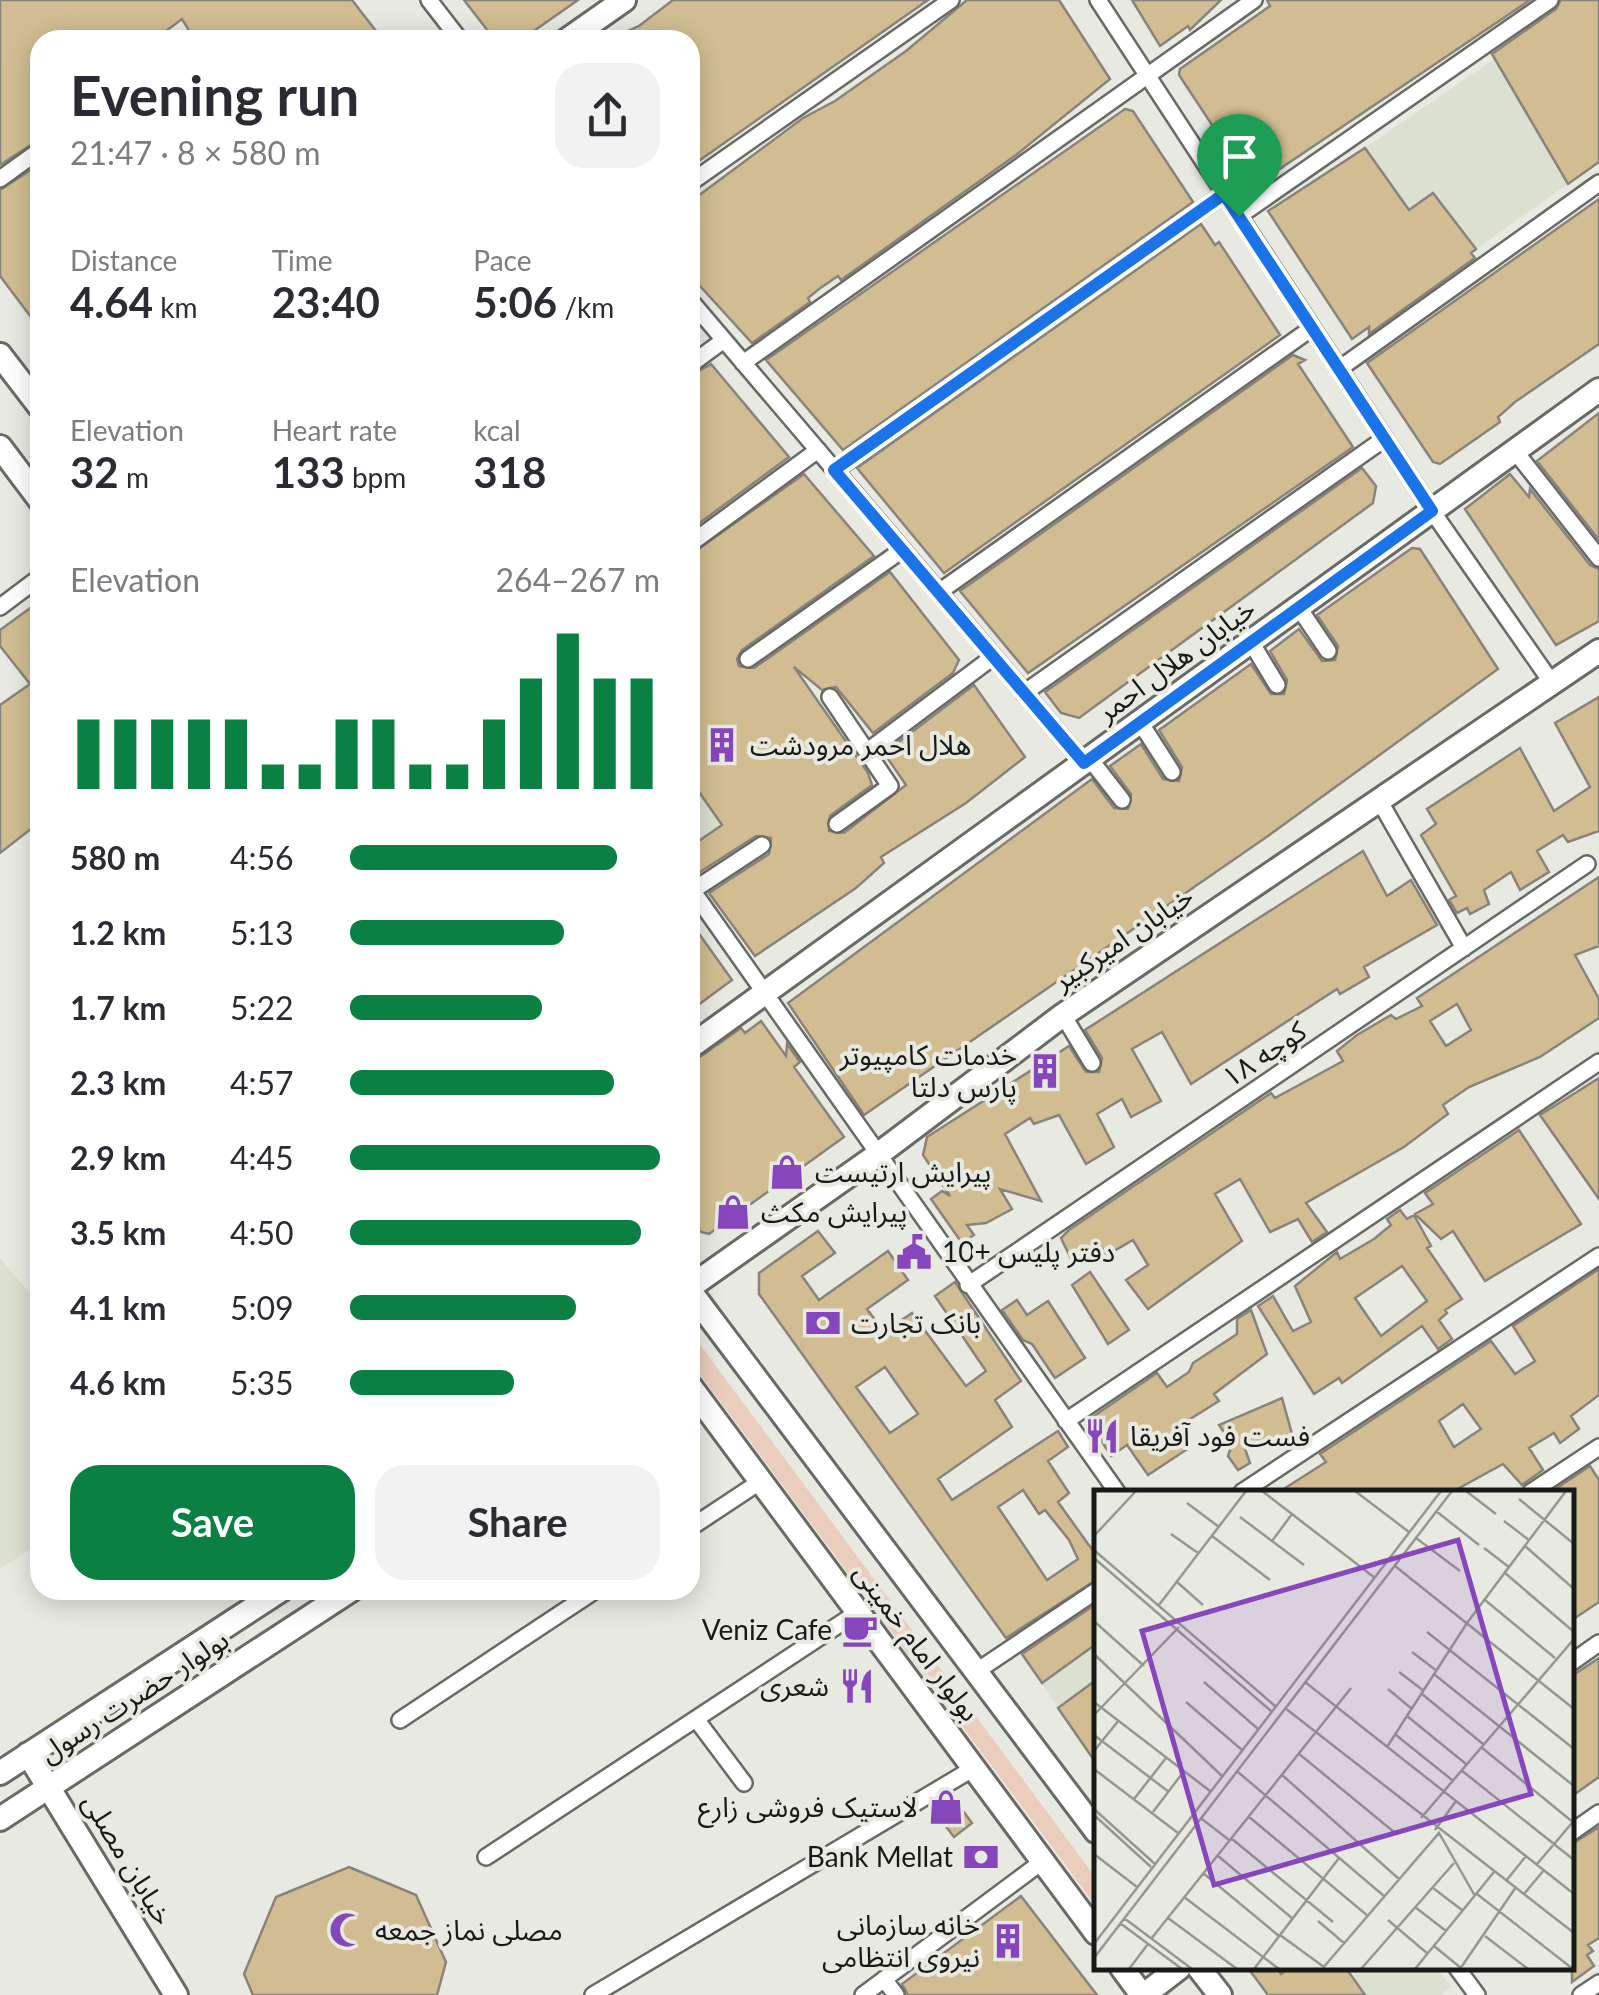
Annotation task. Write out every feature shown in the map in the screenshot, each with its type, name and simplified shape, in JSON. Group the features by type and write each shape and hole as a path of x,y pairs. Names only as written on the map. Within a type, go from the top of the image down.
{"street":[{"path":"429,0 452,30"},
{"path":"582,30 624,0"},
{"path":"700,176 951,0"},
{"path":"1098,0 1432,511 1552,683"},
{"path":"743,363 1254,0"},
{"path":"1239,216 1550,0"},
{"path":"0,180 30,158"},
{"path":"1339,370 1599,183"},
{"path":"834,470 1224,194"},
{"path":"700,312 1024,693 1122,800"},
{"path":"938,592 1312,328"},
{"path":"700,358 724,340"},
{"path":"0,355 30,394"},
{"name":"خیابان هلال احمر","path":"700,1040 1599,390"},
{"path":"1024,693 1384,438"},
{"path":"0,447 30,487"},
{"path":"700,537 818,450"},
{"path":"1515,451 1599,558"},
{"path":"748,659 902,550"},
{"path":"0,607 30,585"},
{"path":"1299,608 1328,651"},
{"path":"1251,642 1277,685"},
{"name":"خیابان امیرکبیر","path":"700,1282 1063,1015 1599,651"},
{"path":"870,750 994,657"},
{"path":"830,697 870,750 890,786 837,824"},
{"path":"1140,722 1172,772"},
{"path":"1379,800 1464,948"},
{"path":"700,883 762,845"},
{"name":"کوچه ۱۸","path":"968,1285 1587,864"},
{"path":"700,902 1115,1490"},
{"path":"1063,1015 1092,1063"},
{"path":"1066,1421 1599,1062"},
{"path":"1245,1490 1599,1256"},
{"name":"بولوار امام خمینی","path":"700,1302 1094,1827"},
{"name":"بولوار امام خمینی","path":"700,1400 1094,1930"},
{"path":"1534,1490 1599,1446"},
{"path":"700,1521 760,1481"},
{"path":"977,1671 1094,1592"},
{"name":"بولوار حضرت رسول","path":"0,1772 266,1600"},
{"name":"بولوار حضرت رسول","path":"0,1819 337,1600"},
{"path":"400,1720 581,1600"},
{"path":"486,1857 858,1612"},
{"path":"1574,1661 1596,1645"},
{"path":"696,1718 744,1783"},
{"name":"خیابان مصلی","path":"28,1754 176,1995"},
{"path":"593,1995 974,1768"},
{"path":"1574,1831 1599,1813"},
{"path":"863,1995 1043,1861"},
{"path":"1124,1970 1143,1995 1176,1970"},
{"path":"1201,1970 1220,1995"},
{"path":"1458,1970 1476,1995"},
{"path":"884,1979 896,1995"},
{"path":"1581,1995 1599,1982"}],"shaded area":[{"path":"1494,59 1568,184 1476,249 1433,194 1409,210 1365,148"},
{"path":"700,793 722,825 700,840"},
{"path":"0,1258 30,1293 30,1550 0,1569"},
{"path":"700,1344 1094,1875 1094,1903 700,1374"},
{"path":"1092,1647 1094,1681 1058,1708 1042,1683"},
{"path":"1351,1970 1438,1970 1451,1987 1440,1995 1365,1995"}],"building":[{"path":"0,0 352,0 375,30 189,30 182,19 167,30 30,30 30,146 0,165"},
{"path":"464,0 578,0 535,30 487,30"},
{"path":"673,0 928,0 700,160 700,30 630,30"},
{"path":"967,0 1059,0 1110,79 1016,155 841,280 838,276 819,289 808,298 810,302 752,343 700,286 700,195 803,118 835,101 906,51"},
{"path":"1132,0 1221,0 1190,30 1188,26 1160,46"},
{"path":"1267,0 1530,0 1253,187 1179,75 1180,69 1270,6"},
{"path":"1561,0 1599,0 1599,162 1568,184 1492,54 1556,9"},
{"path":"1125,109 1133,111 1193,202 843,450 766,360"},
{"path":"1365,148 1409,210 1433,193 1476,249 1471,253 1475,258 1369,334 1369,327 1352,339 1268,211"},
{"path":"30,170 30,316 0,276 0,190"},
{"path":"1599,199 1599,344 1515,402 1498,417 1500,422 1440,464 1433,462 1367,363"},
{"path":"1201,224 1215,245 1219,242 1280,335 944,573 857,468"},
{"path":"1293,355 1305,360 1298,364 1353,447 1028,673 960,591"},
{"path":"711,364 789,457 700,523 700,370"},
{"path":"1599,413 1599,540 1537,461"},
{"path":"1362,468 1376,486 1373,503 1079,718 1061,713 1045,692"},
{"path":"804,474 874,556 742,650 737,659 739,666 754,668 890,572 959,660 953,673 873,733 836,687 822,690 794,667 868,773 872,785 830,816 829,831 844,833 906,785 884,753 974,685 1025,757 966,803 881,857 884,863 856,888 755,956 709,893 769,854 771,838 756,836 700,872 700,840 722,825 700,793 700,548"},
{"path":"1510,474 1529,497 1530,489 1590,565 1599,569 1599,621 1556,645 1465,509"},
{"path":"1412,548 1420,549 1498,669 1268,836 864,1115 788,1003 1092,779 1114,808 1128,809 1131,794 1110,766 1141,744 1163,779 1179,781 1182,767 1159,730 1251,664 1271,694 1284,694 1287,680 1270,651 1299,629 1322,661 1335,660 1338,646 1317,615"},
{"path":"30,608 30,684 0,646 0,630"},
{"path":"30,684 30,830 0,853 0,705"},
{"path":"1599,697 1599,831 1568,842 1563,835 1537,851 1549,872 1520,890 1511,872 1484,890 1489,904 1470,914 1467,908 1457,913 1449,900 1456,896 1421,835 1436,824 1427,809 1520,748 1554,811 1590,787 1555,723"},
{"path":"1363,851 1387,896 1411,880 1437,925 1364,967 1369,977 1340,994 1337,989 1191,1084 1162,1032 1132,1049 1161,1101 1131,1117 1122,1099 1097,1114 1114,1147 1086,1164 1059,1115 1034,1124 1030,1118 1005,1134 1041,1201 1000,1189 1012,1209 986,1223 967,1225 974,1235 962,1243 931,1199 942,1191 950,1196 923,1155 927,1137 1069,1046 1086,1072 1099,1072 1102,1058 1085,1030"},
{"path":"1599,877 1599,946 1575,955 1599,999 1599,1018 1540,1057 1469,1087 1443,1105 1448,1114 1404,1147 1306,1203 1327,1232 1312,1242 1298,1219 1270,1232 1240,1179 1215,1194 1242,1241 1148,1309 1126,1280 1148,1265 1133,1240 1107,1255 1098,1243 1072,1261 1061,1238 1069,1230 1271,1093 1275,1098 1343,1061 1337,1051 1391,1015 1396,1019 1422,1006 1417,998","holes":["1457,1004 1471,1030 1446,1046 1430,1021"]},
{"path":"700,935 732,980 700,1004"},
{"path":"761,1021 786,1056 787,1044 800,1062 794,1067 844,1137 709,1234 700,1231 700,1057 741,1028 745,1033"},
{"path":"1599,1078 1599,1199 1540,1115"},
{"path":"1519,1130 1581,1224 1485,1281 1453,1231 1441,1239 1415,1214 1433,1204 1425,1193"},
{"path":"1400,1210 1407,1219 1414,1215 1431,1246 1427,1248 1462,1299 1445,1310 1447,1313 1439,1320 1452,1339 1438,1349 1422,1326 1342,1383 1339,1378 1314,1394 1258,1306 1273,1296 1293,1331 1311,1322 1295,1286 1337,1252 1340,1259 1374,1239 1391,1225 1387,1219","holes":["1402,1266 1427,1301 1381,1336 1355,1298"]},
{"path":"818,1231 835,1253 802,1276 819,1300 888,1251 908,1280 867,1309 884,1332 912,1313 966,1386 986,1371 935,1296 955,1282 1021,1381 995,1400 1012,1427 938,1479 952,1500 1058,1431 1068,1447 1048,1461 1069,1493 1058,1502 1094,1552 1094,1581 1006,1638 759,1294 759,1273","holes":["885,1367 918,1414 890,1433 856,1387","1023,1490 1039,1514 1045,1510 1069,1540 1078,1559 1047,1580 998,1507"]},
{"path":"1599,1269 1599,1395 1571,1416 1579,1429 1560,1443 1554,1433 1529,1448 1543,1470 1522,1485 1503,1464 1456,1490 1282,1490 1326,1462 1320,1454 1491,1341 1515,1374 1535,1361 1513,1326","holes":["1463,1404 1481,1429 1454,1447 1439,1421"]},
{"path":"1090,1272 1129,1330 1108,1344 1072,1285"},
{"path":"1017,1300 1027,1315 1048,1301 1085,1358 1055,1378 1002,1310"},
{"path":"1251,1310 1267,1354 1214,1394 1219,1401 1176,1428 1189,1448 1148,1475 1127,1445 1111,1456 1088,1420 1157,1373 1167,1387 1189,1372 1193,1363 1237,1334 1237,1319"},
{"path":"1282,1398 1292,1434 1245,1449 1250,1463 1238,1470 1228,1456 1232,1444 1219,1425"},
{"path":"1590,1466 1599,1480 1599,1602 1574,1619 1574,1490 1554,1490"},
{"path":"1094,1605 1094,1645 1042,1683 1022,1654"},
{"path":"1599,1658 1599,1777 1574,1795 1574,1675"},
{"path":"1094,1681 1094,1760 1058,1708"},
{"path":"951,1795 972,1823 954,1837 931,1807"},
{"path":"1599,1827 1599,1938 1588,1945 1593,1951 1587,1955 1594,1966 1572,1982 1574,1970 1574,1843"},
{"name":"مصلی نماز جمعه","path":"349,1867 416,1895 446,1962 437,1995 253,1995 244,1974 276,1897"},
{"name":"خانه سازمانی نیروی انتظامی","path":"1021,1896 1097,1995 908,1995 902,1984"},
{"path":"1249,1970 1278,1970 1281,1974 1287,1970 1347,1970 1365,1995 1268,1995"}],"place":[{"name":"هلال احمر مرودشت","path":"722,745"},
{"name":"خدمات کامپیوتر پارس دلتا","path":"1045,1071"},
{"name":"پیرایش ارتیست","path":"787,1172"},
{"name":"پیرایش مکث","path":"733,1212"},
{"name":"دفتر پلیس +10","path":"914,1252"},
{"name":"بانک تجارت","path":"823,1323"},
{"name":"فست فود آفریقا","path":"1102,1436"},
{"name":"Veniz Cafe","path":"860,1630"},
{"name":"شعری","path":"857,1686"},
{"name":"لاستیک فروشی زارع","path":"946,1807"},
{"name":"Bank Mellat","path":"981,1857"},
{"name":"مصلی نماز جمعه","path":"347,1930"},
{"name":"خانه سازمانی نیروی انتظامی","path":"1008,1941"}],"route":[{"path":"1224,194 1239,216 1432,511 1084,763 834,470 1224,194"}]}
